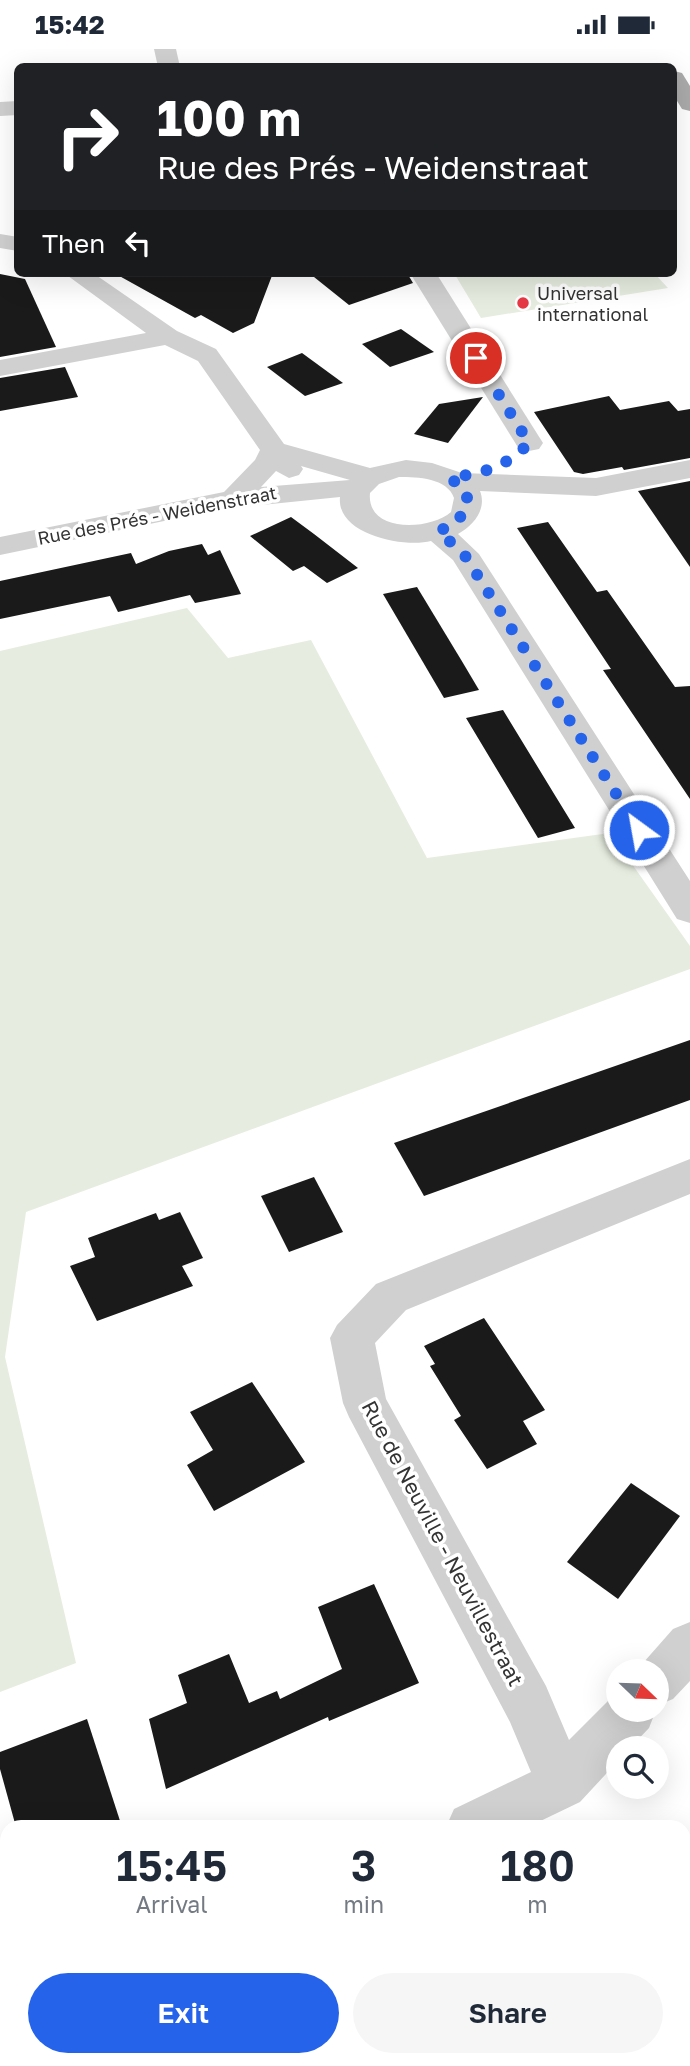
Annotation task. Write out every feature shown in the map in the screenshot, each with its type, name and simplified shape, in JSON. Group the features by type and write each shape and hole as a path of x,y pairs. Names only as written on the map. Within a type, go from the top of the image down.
{"main road":[{"path":"677,83 690,104"}],"street":[{"path":"83,277 168,337 207,355 274,450 308,489"},
{"path":"425,277 529,443 534,446 551,472 494,510 464,554 690,910"},
{"path":"0,368 168,337"},
{"path":"494,510 467,509 467,494 453,479 495,468 519,454 529,443"},
{"path":"274,450 364,482"},
{"path":"235,497 268,463 274,450"},
{"name":"Rue des Prés - Weidenstraat","path":"494,510 453,479 410,467 382,471 364,482 353,498 354,508 372,526 403,535 494,510 568,498 596,487 690,470"},
{"name":"Rue des Prés - Weidenstraat","path":"0,546 235,497 364,482"},
{"name":"Rue de Neuville - Neuvillestraat","path":"562,1784 528,1704 365,1403 352,1338 391,1297 690,1176"},
{"path":"669,1668 690,1646"},
{"path":"487,1820 562,1784 620,1722"}],"shaded area":[{"name":"Universal international","path":"456,277 658,277 668,288 481,318"},
{"path":"187,608 228,658 311,640 427,858 610,833 690,946 690,969 26,1212 5,1357 76,1663 0,1692 0,651"}],"building":[{"path":"0,274 25,279 56,347 0,357"},
{"path":"121,277 271,277 254,323 233,333 201,315 195,318"},
{"path":"314,277 409,277 413,283 349,305"},
{"path":"401,329 434,352 390,367 362,344"},
{"path":"302,353 343,383 305,396 267,367"},
{"path":"65,367 78,397 0,411 0,378"},
{"path":"609,396 620,410 669,401 678,411 690,409 690,458 624,470 622,467 583,474 574,472 534,412"},
{"path":"483,397 448,443 414,434 439,404"},
{"path":"690,481 690,567 638,491"},
{"path":"291,517 358,568 327,583 304,566 293,571 250,536"},
{"path":"548,522 597,592 607,590 675,687 690,686 690,799 603,670 611,669 517,528"},
{"path":"202,544 208,555 220,550 241,594 195,603 190,595 118,612 110,596 0,619 0,581 131,553 136,564 169,551"},
{"path":"417,587 479,690 444,698 383,594"},
{"path":"503,710 575,828 538,838 466,718"},
{"path":"690,1040 690,1100 424,1196 394,1143"},
{"path":"314,1177 343,1232 289,1252 261,1196"},
{"path":"180,1212 203,1258 182,1266 193,1286 97,1321 70,1266 95,1257 88,1238 156,1213 159,1220"},
{"path":"484,1318 545,1410 523,1421 537,1444 487,1469 454,1420 461,1416 430,1366 435,1364 424,1346"},
{"path":"252,1382 305,1462 214,1511 187,1465 213,1450 190,1412"},
{"path":"631,1483 680,1516 618,1599 567,1562"},
{"path":"374,1584 419,1683 329,1721 328,1717 166,1789 149,1719 187,1703 178,1675 229,1654 249,1703 277,1691 280,1699 342,1669 318,1607"},
{"path":"87,1719 120,1820 14,1820 0,1769 0,1752"}],"place":[{"name":"Universal international","path":"523,303"}],"route":[{"path":"476,358 529,443 519,454 495,468 450,477 463,487 467,494 467,509 463,517 453,525 438,531 464,554 639,830"}]}
